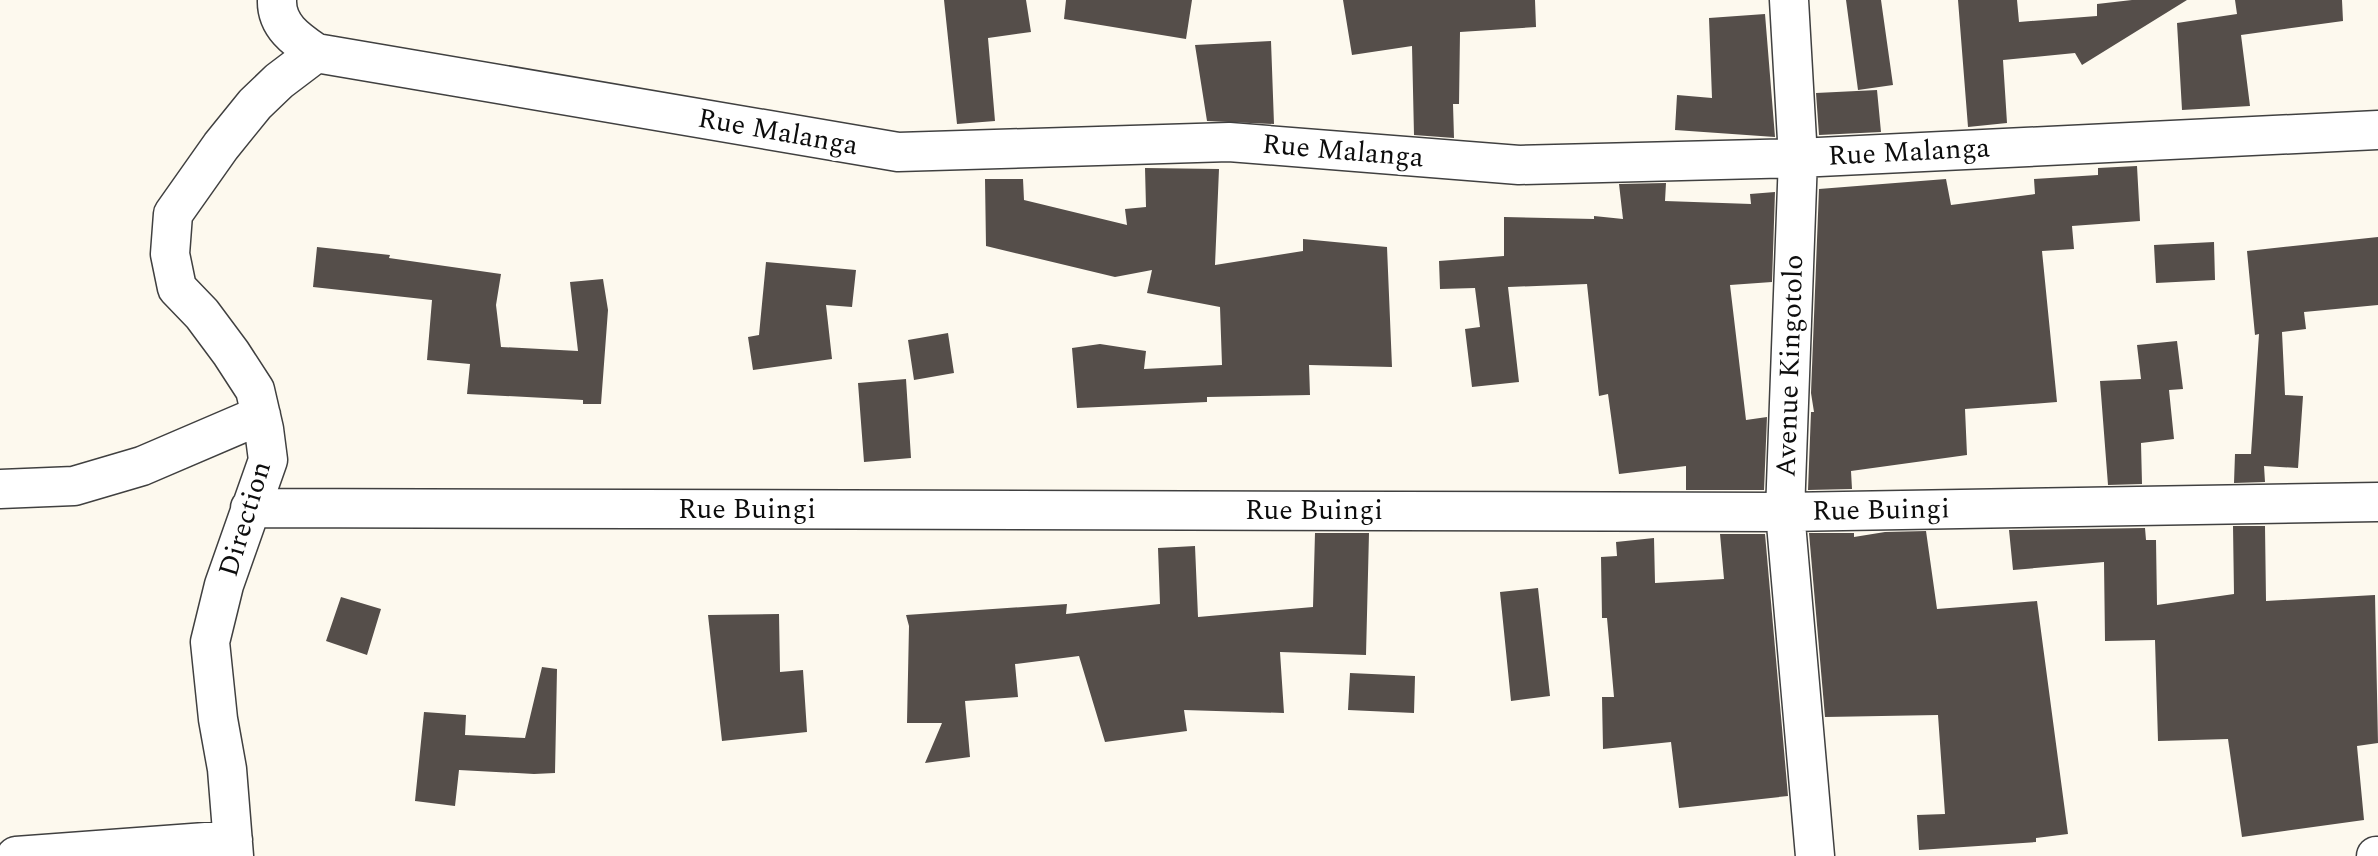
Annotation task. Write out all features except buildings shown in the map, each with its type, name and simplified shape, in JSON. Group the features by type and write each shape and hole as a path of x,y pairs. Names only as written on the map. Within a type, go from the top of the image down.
{"street":[{"path":"276,0 288,33 316,53"},
{"name":"Avenue Kingotolo","path":"1789,0 1797,158 1785,512 1815,856"},
{"name":"Rue Malanga","path":"316,53 898,152 1229,142 1519,165 1797,158 2378,130"},
{"name":"Direction","path":"234,848 227,769 210,642 224,585 268,460 255,390 202,314 177,288 170,254 173,214 221,146 255,104 279,81 316,53"},
{"path":"0,489 74,486 142,466 261,415"},
{"name":"Rue Buingi","path":"250,508 1785,512 2378,502"},
{"path":"16,856 234,848"}]}
